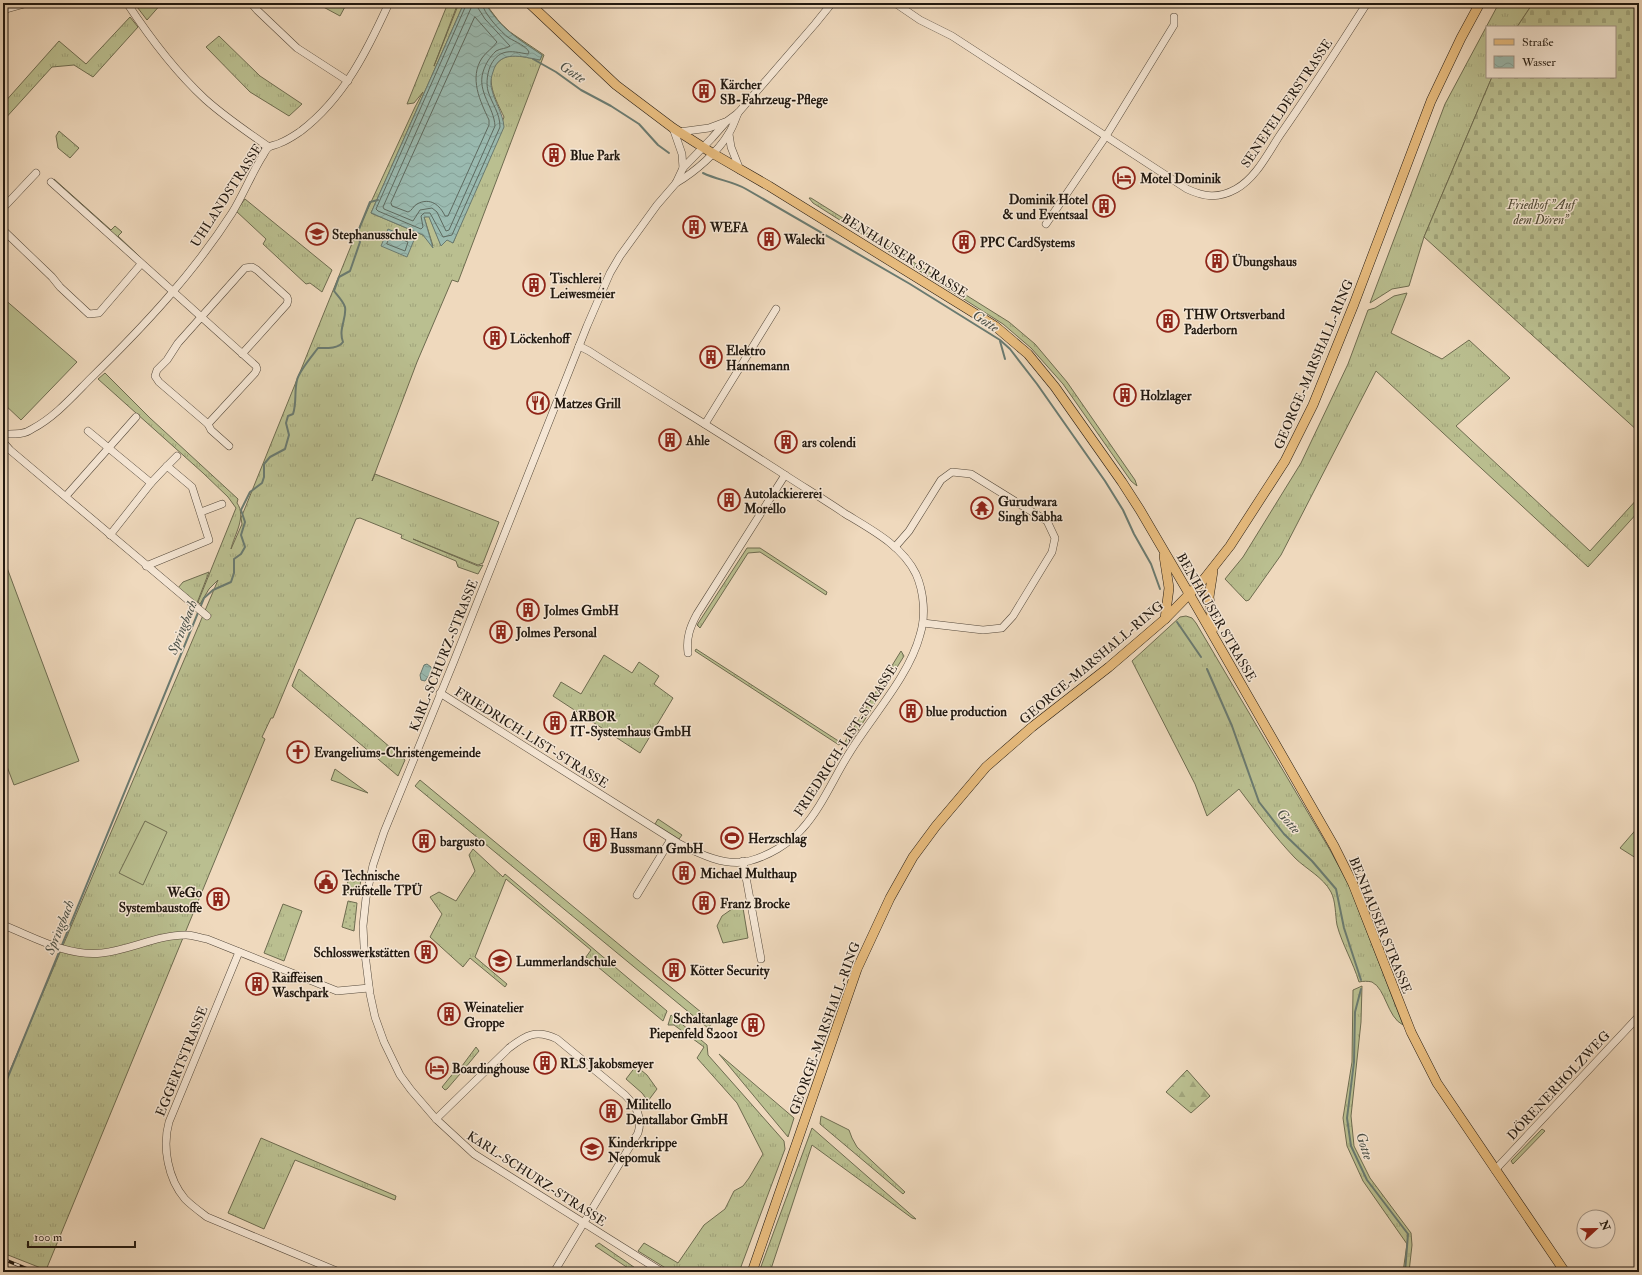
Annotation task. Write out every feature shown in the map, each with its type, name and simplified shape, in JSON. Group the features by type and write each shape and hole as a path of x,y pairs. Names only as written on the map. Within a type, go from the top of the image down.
{"main road":[{"name":"BENHAUSER STRASSE","path":"529,3 616,85 676,130 995,326 1028,354 1055,387 1140,510 1190,594 1334,846 1353,884 1396,994 1421,1052 1437,1083 1565,1272"},
{"name":"GEORGE-MARSHALL-RING","path":"752,1272 857,969 870,938 890,898 913,857 969,785 986,767 1032,727 1165,619 1214,568 1285,461 1313,405 1354,304 1430,101 1480,3"},
{"path":"1162,549 1169,582 1169,595 1165,619"},
{"path":"1214,568 1209,597 1210,613 1215,638"}],"street":[{"path":"3,10 28,3"},
{"path":"127,3 138,20 172,62 204,98 237,126 268,147"},
{"path":"251,3 297,48 348,81"},
{"name":"UHLANDSTRASSE","path":"3,434 23,433 32,430 44,421 64,404 121,349 173,293 232,212 268,147 288,140 302,130 326,108 348,81 374,37 389,3"},
{"path":"683,168 682,154 676,130 708,128 726,122 738,113 832,3"},
{"name":"SENEFELDERSTRASSE","path":"895,3 920,20 952,36 1186,189 1200,195 1217,195 1237,189 1249,180 1294,116 1368,3"},
{"path":"1046,224 1106,136 1174,25 1174,17"},
{"name":"KARL-SCHURZ-STRASSE","path":"676,183 689,175 729,134 738,113"},
{"name":"KARL-SCHURZ-STRASSE","path":"662,1272 474,1154 436,1120 411,1090 395,1065 382,1036 375,1017 369,988 363,926 369,880 384,832 603,289 620,256 676,183 683,168 726,122"},
{"path":"729,134 731,147 740,170"},
{"path":"3,208 36,173"},
{"path":"51,182 256,366 257,369 208,424"},
{"path":"3,230 89,314 98,313 141,264"},
{"path":"230,446 211,430 208,424 159,382 155,376 157,370 167,360 178,343 245,268 252,268 257,270 287,297 288,300 287,304 242,354"},
{"path":"705,424 776,309"},
{"name":"FRIEDRICH-LIST-STRASSE","path":"440,693 671,839 699,853 714,858 731,862 748,861 782,847 802,830 817,808 865,728 904,673 914,652 923,623 922,595 915,573 907,560 895,547 865,525 579,346"},
{"path":"66,496 136,417"},
{"path":"88,431 151,483"},
{"path":"3,442 10,450 202,612"},
{"path":"110,535 151,483 177,456"},
{"path":"146,566 210,540 192,488 167,466"},
{"path":"895,547 909,531 941,480 952,472 971,474 1047,521 1052,529 1055,538 1052,552 1013,616 1002,628 983,630 923,623"},
{"path":"688,653 686,641 691,625 785,475"},
{"path":"201,512 222,504"},
{"path":"638,895 671,839"},
{"path":"743,861 761,960"},
{"path":"3,924 59,948 88,953 102,953 157,939 187,935 207,939 337,991 369,988"},
{"name":"EGGERTSTRASSE","path":"239,952 169,1122 166,1143 169,1168 176,1186 184,1198 194,1208 207,1217 339,1272"},
{"name":"DÖRENERHOLZWEG","path":"1495,1170 1639,1016"},
{"path":"436,1120 504,1053 522,1038 538,1033 557,1039 634,1104 639,1114 638,1133 554,1272"}],"green space":[{"path":"134,3 162,3 147,20"},
{"path":"316,3 347,3 340,16"},
{"path":"448,3 458,3 434,66 459,3 464,3 371,213 423,235 433,246 424,217 429,216 441,245 447,239 453,243 504,117 492,89 491,75 494,68 498,62 506,57 519,56 540,60 542,55 510,32 544,55 458,282 452,280 417,362 372,481 375,474 499,522 483,563 478,565 413,539 478,566 483,565 478,574 458,567 456,561 401,538 402,535 360,518 356,519 273,718 271,718 262,737 265,739 46,1270 3,1253 3,1087 218,580 209,589 200,604 198,602 236,508 228,497 203,473 98,379 105,373 150,418 238,499 237,503 241,514 239,526 231,549 242,524 241,518 353,241 423,92 414,103 407,104"},
{"path":"1499,3 1533,3 1518,26 1487,26"},
{"name":"Friedhof \"Auf dem Dören\"","path":"1533,3 1639,3 1639,432 1424,237 1492,78 1616,78 1616,26 1518,26"},
{"path":"130,17 138,27 93,77 74,65 52,67 3,121 3,104 59,41 86,64"},
{"path":"1486,27 1486,78 1492,78 1424,237 1409,286 1392,289 1370,303 1445,104"},
{"path":"219,36 260,76 302,104 289,116 250,92 206,47"},
{"path":"59,131 79,148 70,158 58,148 56,136"},
{"path":"54,179 111,230 115,226 122,232 118,236 141,258 139,261 51,182"},
{"path":"809,198 1009,322 1035,344 1067,382 1135,480 1137,486 1131,481 1063,384 1031,348 1003,324 813,203"},
{"path":"245,199 332,270 322,292 310,283 306,284 263,244 266,239 236,211"},
{"path":"1407,293 1391,333 1442,359 1469,340 1510,378 1456,426 1590,551 1639,497 1639,511 1588,567 1376,371 1281,555 1249,600 1246,601 1225,579 1243,557 1301,463 1348,364 1368,310 1375,308 1394,296"},
{"path":"3,298 77,362 21,420 3,403"},
{"path":"747,548 760,548 827,592 826,595 760,552 748,553 700,628 697,625"},
{"path":"3,557 79,761 14,785 3,756"},
{"path":"209,572 197,603 178,588 183,582"},
{"path":"1186,616 1192,618 1196,623 1330,850 1349,885 1403,1025 1393,1016 1377,986 1372,982 1359,982 1339,932 1334,900 1328,887 1295,858 1266,825 1239,789 1207,816 1195,784 1132,661 1180,617"},
{"path":"696,649 840,742 839,745 695,651"},
{"path":"901,651 904,656 851,742 845,746 843,745"},
{"path":"604,655 632,673 639,662 659,676 654,684 673,698 640,753 553,696 561,682 581,694"},
{"path":"299,669 405,760 398,776 292,686"},
{"path":"335,769 368,793 331,780"},
{"path":"420,780 713,1022 708,1028 415,786"},
{"path":"658,819 682,835 679,839 655,824"},
{"path":"145,821 167,832 143,885 119,873"},
{"path":"1639,826 1639,860 1620,848"},
{"path":"473,849 503,877 505,874 667,1011 663,1021 586,957 591,950 506,879 475,957 507,984 505,987 470,958 463,967 430,937 442,914 430,897 439,892 456,901 475,871 469,855"},
{"path":"352,879 361,880 358,896 346,891 348,881"},
{"path":"348,901 357,903 354,931 342,927"},
{"path":"742,902 748,938 723,943 717,926 722,916"},
{"path":"283,904 302,911 284,961 264,953"},
{"path":"1362,986 1361,1022 1351,1116 1354,1146 1370,1178 1411,1233 1412,1245 1409,1272 1403,1272 1407,1244 1363,1181 1347,1146 1343,1118 1352,1062 1353,990"},
{"path":"671,1015 707,1045 708,1055 784,1141 785,1149 739,1272 672,1272 638,1251 644,1243 678,1263 704,1225 725,1209 734,1191 743,1186 763,1154 737,1103 697,1058 704,1047 674,1025 668,1025"},
{"path":"476,1047 479,1051 465,1068 462,1066"},
{"path":"719,1054 794,1118 788,1137"},
{"path":"636,1066 647,1075 657,1089 648,1101 642,1093 626,1079"},
{"path":"1187,1070 1210,1096 1191,1113 1166,1092"},
{"path":"455,1071 460,1074 445,1090 442,1087"},
{"path":"821,1116 849,1130 857,1147 905,1192 903,1194 820,1124"},
{"path":"812,1128 916,1219 912,1218 812,1145 770,1272 759,1272"},
{"path":"1542,1129 1545,1131 1513,1164 1511,1161"},
{"path":"261,1138 396,1196 395,1200 295,1160 264,1229 228,1213"},
{"path":"599,1243 641,1272 634,1272 595,1246"}],"water":[{"path":"464,3 485,3 510,33 542,55 540,60 519,56 506,57 500,60 496,65 492,76 491,85 504,127 453,243 447,240 441,246 429,217 424,217 433,248 423,235 371,213"},
{"path":"388,229 414,240 407,257 381,246"},
{"path":"427,664 431,667 432,671 425,681 421,680 420,675 424,665"},
{"path":"585,1268 596,1272 574,1272 579,1269"}],"waterway":[{"name":"Gotte","path":"533,59 556,72 581,90 611,106 639,124 658,145 669,153"},
{"name":"Gotte","path":"703,173 746,189 910,284 1000,340 1010,349 1037,384 1105,481 1123,510 1134,534 1151,564 1160,589"},
{"name":"Springbach","path":"3,1089 204,598 213,590 231,582 234,573 234,559 241,554 245,547 241,535 245,522 241,510 250,492 262,483 264,477 264,464 270,457 285,449 289,435 286,423 288,416 293,414 298,376 318,348 335,347 343,342 341,333 345,315 345,307 334,291 339,277 350,271 360,242 357,234 370,202 378,200"},
{"path":"1000,341 1005,359"},
{"name":"Gotte","path":"1177,622 1201,657"},
{"name":"Gotte","path":"1207,669 1232,726 1259,802 1284,834 1312,861 1336,889 1344,928 1361,980"},
{"name":"Gotte","path":"1361,989 1355,1012 1354,1062 1347,1118 1351,1146 1367,1180 1408,1234 1405,1272"}],"railway":[{"path":"3,1259 35,1272"}],"place":[{"name":"Kärcher SB-Fahrzeug-Pflege","path":"704,91"},
{"name":"Blue Park","path":"554,155"},
{"name":"Motel Dominik","path":"1124,178"},
{"name":"Dominik Hotel & und Eventsaal","path":"1104,206"},
{"name":"WEFA","path":"694,227"},
{"name":"Stephanusschule","path":"317,234"},
{"name":"Walecki","path":"769,239"},
{"name":"PPC CardSystems","path":"964,242"},
{"name":"Übungshaus","path":"1217,261"},
{"name":"Tischlerei Leiwesmeier","path":"534,285"},
{"name":"THW Ortsverband Paderborn","path":"1168,321"},
{"name":"Löckenhoff","path":"495,338"},
{"name":"Elektro Hannemann","path":"711,357"},
{"name":"Holzlager","path":"1125,395"},
{"name":"Matzes Grill","path":"538,403"},
{"name":"Ahle","path":"670,440"},
{"name":"ars colendi","path":"786,442"},
{"name":"Autolackiererei Morello","path":"729,500"},
{"name":"Gurudwara Singh Sabha","path":"982,508"},
{"name":"Jolmes GmbH","path":"528,610"},
{"name":"Jolmes Personal","path":"501,632"},
{"name":"blue production","path":"911,711"},
{"name":"ARBOR IT-Systemhaus GmbH","path":"555,723"},
{"name":"Evangeliums-Christengemeinde","path":"298,752"},
{"name":"Herzschlag","path":"732,838"},
{"name":"Hans Bussmann GmbH","path":"595,840"},
{"name":"bargusto","path":"424,841"},
{"name":"Michael Multhaup","path":"684,873"},
{"name":"Technische Prüfstelle TPÜ","path":"326,882"},
{"name":"WeGo Systembaustoffe","path":"218,899"},
{"name":"Franz Brocke","path":"704,903"},
{"name":"Schlosswerkstätten","path":"426,952"},
{"name":"Lummerlandschule","path":"500,961"},
{"name":"Kötter Security","path":"674,970"},
{"name":"Raiffeisen Waschpark","path":"257,984"},
{"name":"Weinatelier Groppe","path":"449,1014"},
{"name":"Schaltanlage Piepenfeld S2001","path":"753,1025"},
{"name":"RLS Jakobsmeyer","path":"545,1063"},
{"name":"Boardinghouse","path":"437,1068"},
{"name":"Militello Dentallabor GmbH","path":"611,1111"},
{"name":"Kinderkrippe Nepomuk","path":"592,1149"}]}
